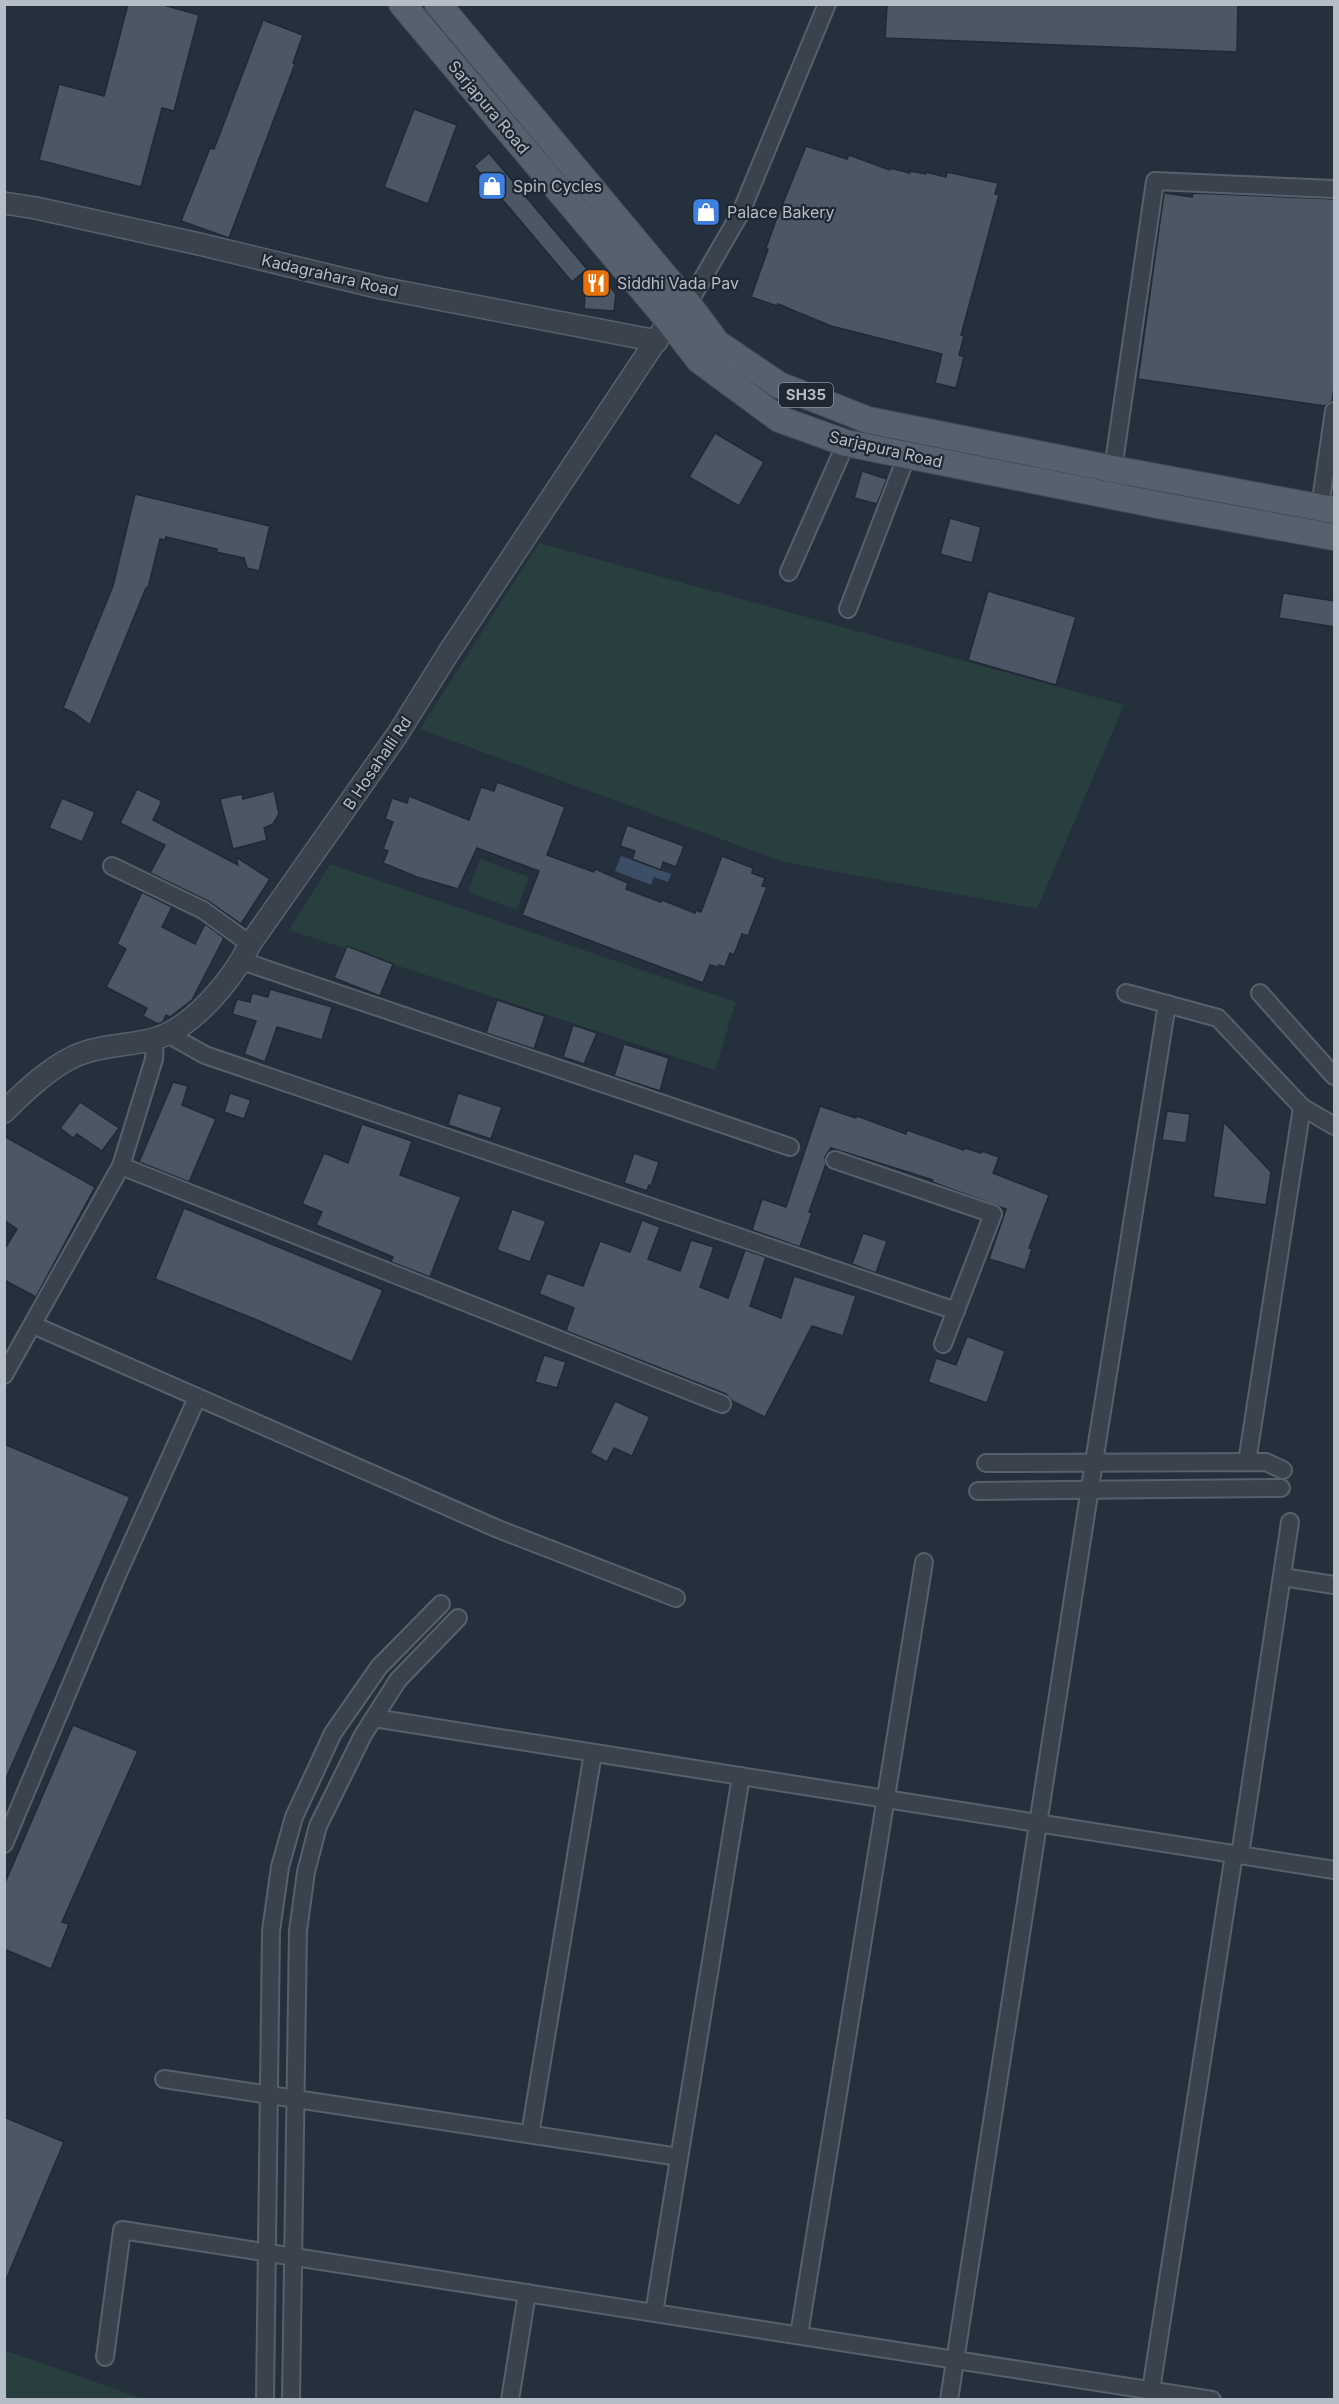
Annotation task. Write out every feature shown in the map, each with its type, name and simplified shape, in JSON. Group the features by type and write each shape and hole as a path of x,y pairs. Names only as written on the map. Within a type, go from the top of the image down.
{"main road":[{"name":"Sarjapura Road","path":"402,4 672,322 717,343 779,385 868,420 1113,469 1328,508"},
{"name":"Sarjapura Road","path":"438,4 699,360 779,419 846,443 1335,537"}],"street":[{"path":"672,322 741,212 827,4"},
{"path":"1113,469 1155,181 1335,189"},
{"name":"Kadagrahara Road","path":"4,203 152,234 381,288 672,322"},
{"name":"B Hosahalli Rd","path":"6,1109 39,1080 73,1057 160,1036 194,1018 246,953 397,735 449,652 672,322"},
{"path":"1328,508 1335,411"},
{"path":"789,572 846,443"},
{"path":"848,609 907,455"},
{"path":"112,866 202,910 246,953 790,1147"},
{"path":"1126,993 1218,1018 1302,1107 1335,1126"},
{"path":"1260,993 1335,1076"},
{"path":"949,2400 1089,1489 1167,1004"},
{"path":"4,1375 121,1166 160,1036 205,1055 956,1311"},
{"path":"1247,1462 1302,1107"},
{"path":"835,1160 993,1214 943,1344"},
{"path":"121,1166 722,1404"},
{"path":"33,1325 498,1529 676,1598"},
{"path":"4,1844 116,1580 197,1398"},
{"path":"986,1463 1266,1462 1283,1470"},
{"path":"978,1491 1281,1488"},
{"path":"1151,2390 1290,1522"},
{"path":"799,2335 924,1562"},
{"path":"1283,1577 1335,1585"},
{"path":"265,2400 271,1931 280,1867 294,1817 333,1733 379,1667 441,1604"},
{"path":"291,2400 298,1931 306,1872 318,1826 374,1718 398,1680 458,1618"},
{"path":"374,1718 1335,1870"},
{"path":"530,2134 592,1753"},
{"path":"654,2313 741,1776"},
{"path":"164,2079 679,2157"},
{"path":"105,2357 122,2230 1212,2400"},
{"path":"510,2400 527,2293"}],"green space":[{"path":"539,543 1124,705 1037,909 784,862 420,729"},
{"path":"480,859 529,877 517,910 468,892"},
{"path":"330,864 736,1002 715,1070 289,930"},
{"path":"4,2350 144,2399 5,2399"}],"water":[{"path":"621,856 671,874 668,882 654,877 651,885 615,871"}],"building":[{"path":"128,4 160,4 199,15 174,111 162,108 141,187 39,160 59,84 104,96"},
{"path":"887,4 1238,4 1237,52 885,38"},
{"path":"263,20 303,35 293,63 295,64 229,238 181,221 210,148 214,149"},
{"path":"414,109 457,125 428,204 384,187"},
{"path":"806,146 847,159 849,155 890,170 890,168 926,174 926,172 946,177 947,172 998,183 995,194 999,195 961,335 964,336 959,355 964,357 956,388 935,383 942,354 831,326 778,304 777,306 751,297 775,223"},
{"path":"489,153 587,269 572,282 474,166"},
{"path":"1164,193 1192,197 1193,193 1335,199 1335,382 1332,401 1325,406 1138,379"},
{"path":"586,279 604,279 616,294 614,311 584,309"},
{"path":"715,433 764,462 739,506 689,477"},
{"path":"862,471 887,479 877,504 854,498"},
{"path":"135,494 270,526 259,571 247,568 244,558 216,552 217,549 166,537 165,540 160,539 148,588 146,588 90,725 63,708 113,586"},
{"path":"950,518 981,527 972,563 940,554"},
{"path":"988,591 1076,617 1056,685 968,660"},
{"path":"1283,593 1335,601 1335,627 1279,618"},
{"path":"497,782 565,807 547,855 594,872 595,869 628,883 626,889 661,902 662,900 695,913 696,910 701,912 722,856 753,868 752,873 765,878 762,886 767,887 748,936 742,934 734,955 730,953 725,967 710,965 703,983 522,915 539,871 477,848 458,889 417,877 383,863 388,851 383,849 393,822 385,819 392,798 407,803 409,796 469,820 481,787 494,791"},
{"path":"137,789 162,801 153,820 238,865 236,857 270,879 241,924 208,901 150,873 165,845 120,823"},
{"path":"274,791 279,814 273,824 264,828 267,840 233,849 220,799 242,794 243,799"},
{"path":"62,798 95,812 82,842 49,828"},
{"path":"627,825 684,846 676,867 663,862 661,870 632,859 635,851 620,846"},
{"path":"142,892 172,907 162,927 195,944 205,924 224,938 192,1000 170,1017 166,1015 163,1022 158,1024 143,1016 147,1008 106,987 126,949 117,944"},
{"path":"347,946 393,964 380,996 334,978"},
{"path":"270,989 332,1007 322,1040 277,1027 265,1062 244,1054 256,1021 232,1014 237,999 250,1002 252,993 268,997"},
{"path":"497,1000 545,1016 534,1049 486,1033"},
{"path":"573,1025 597,1033 584,1064 563,1057"},
{"path":"624,1044 669,1058 660,1091 614,1076"},
{"path":"173,1082 188,1086 182,1105 216,1119 189,1182 139,1162"},
{"path":"230,1093 251,1100 244,1119 224,1112"},
{"path":"458,1093 502,1107 491,1139 448,1125"},
{"path":"80,1102 119,1128 102,1151 77,1134 73,1138 60,1128"},
{"path":"820,1106 856,1118 857,1116 906,1134 907,1130 964,1150 965,1148 981,1153 982,1151 999,1157 993,1173 1049,1195 1029,1248 1032,1249 1025,1270 989,1259 1006,1209 932,1182 933,1180 831,1148 825,1157 826,1164 809,1212 812,1213 800,1247 752,1230 762,1199 786,1207"},
{"path":"1167,1111 1190,1114 1186,1143 1162,1140"},
{"path":"1224,1122 1271,1172 1266,1205 1213,1197"},
{"path":"362,1124 412,1141 400,1175 461,1197 430,1277 391,1262 393,1257 316,1225 322,1212 302,1204 324,1153 348,1163"},
{"path":"4,1136 95,1187 36,1297 4,1280 4,1250 17,1229 4,1220"},
{"path":"634,1153 659,1162 647,1191 624,1183"},
{"path":"184,1208 383,1290 352,1362 257,1320 155,1279"},
{"path":"512,1209 546,1221 530,1262 497,1250"},
{"path":"642,1220 660,1227 648,1259 680,1271 691,1240 714,1247 700,1287 728,1298 745,1250 766,1257 750,1306 781,1318 794,1276 856,1296 843,1336 812,1326 765,1417 732,1401 726,1394 566,1331 574,1308 539,1294 547,1273 583,1286 600,1241 630,1252"},
{"path":"863,1233 887,1241 876,1273 852,1264"},
{"path":"967,1336 1005,1351 987,1403 928,1382 936,1358 956,1365"},
{"path":"544,1355 566,1362 557,1388 535,1382"},
{"path":"615,1401 650,1417 632,1456 614,1448 607,1462 590,1453"},
{"path":"4,1444 130,1497 4,1783"},
{"path":"73,1725 138,1751 62,1922 69,1924 51,1969 4,1949 4,1885"},
{"path":"4,2117 64,2142 5,2282 4,2282"}],"place":[{"name":"Spin Cycles","path":"492,186"},
{"name":"Palace Bakery","path":"706,212"},
{"name":"Siddhi Vada Pav","path":"596,283"}]}
